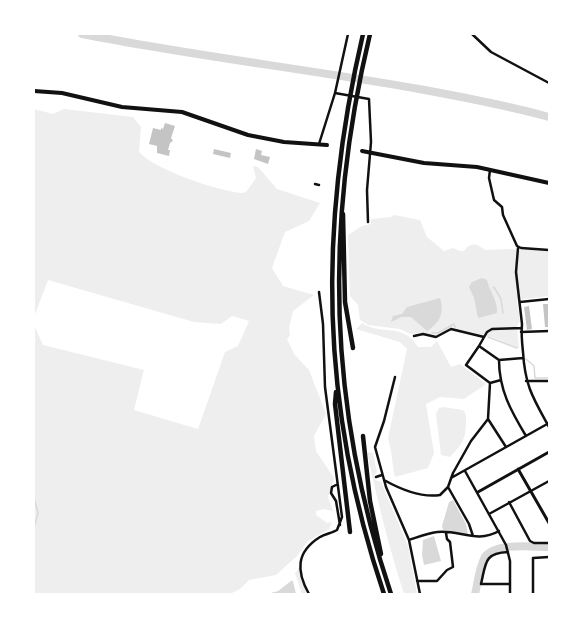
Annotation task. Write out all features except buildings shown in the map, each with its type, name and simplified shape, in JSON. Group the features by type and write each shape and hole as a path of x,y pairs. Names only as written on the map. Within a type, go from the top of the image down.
{"highway":[{"path":"363,34 345,119 336,182 331,260 332,318 336,378 356,500 384,594"},
{"path":"370,34 352,120 343,182 338,262 339,309 344,377 355,460 361,490 391,594"},
{"path":"343,182 345,302 353,348"},
{"path":"336,378 335,404 350,532"},
{"path":"363,436 370,501 384,572"}],"main road":[{"path":"34,91 62,93 122,107 182,112 253,136 284,142 328,145"},
{"path":"362,151 424,163 490,169 549,183"}],"street":[{"path":"320,144 335,92 348,34"},
{"path":"472,34 491,52 549,83"},
{"path":"335,92 369,99 370,153 367,189 368,222"},
{"path":"450,478 548,425 531,394 526,381 516,270 518,248 503,215 502,207 494,200 489,178 490,169"},
{"path":"315,184 320,185"},
{"path":"362,188 367,189"},
{"path":"518,248 549,250"},
{"path":"309,594 300,565 303,553 321,536 337,530 342,517 325,388 323,324 319,292"},
{"path":"520,302 549,299"},
{"path":"490,383 466,365 484,337 492,329 522,328"},
{"path":"414,336 423,334 436,337 451,330 484,337"},
{"path":"521,332 549,331"},
{"path":"479,346 499,360 523,358"},
{"path":"499,360 501,380 506,400 526,436"},
{"path":"395,377 384,421 375,447 383,479 409,540 420,594"},
{"path":"490,383 501,380"},
{"path":"526,381 549,381"},
{"path":"383,479 397,488 425,496 440,495 448,487 450,478 471,442 488,419 490,383"},
{"path":"488,419 506,448"},
{"path":"478,492 549,452"},
{"path":"518,469 549,523"},
{"path":"465,471 506,545 508,551 510,594"},
{"path":"376,477 382,475"},
{"path":"489,514 549,481"},
{"path":"336,485 332,487 331,493 336,501 340,525"},
{"path":"448,487 469,524 473,536"},
{"path":"509,502 530,541 534,544 549,543"},
{"path":"409,540 436,532 473,536 490,536 499,531"},
{"path":"417,581 437,581 447,570 452,567 450,542 447,539 446,533"},
{"path":"508,551 497,552 489,557 481,584 510,584"},
{"path":"532,594 533,558 549,557"}],"shaded area":[{"path":"34,109 53,114 64,109 133,117 141,127 139,152 158,166 203,184 242,193 246,192 256,178 253,166 258,167 277,189 320,203 309,221 285,232 272,268 283,286 314,295 293,311 289,328 290,335 287,339 294,354 309,370 326,414 314,436 316,451 334,478 328,497 333,511 324,509 316,511 316,515 327,523 332,522 329,529 308,541 297,556 276,575 249,580 240,589 230,594 34,594 34,325 43,345 144,370 134,410 198,429 225,352 238,346 249,321 232,316 221,324 194,322 48,280 34,317"},
{"path":"394,215 420,220 427,237 444,251 453,248 464,251 466,248 474,244 485,250 510,249 549,251 549,296 517,300 520,321 517,326 519,348 492,337 453,328 436,335 422,333 410,334 400,329 368,325 360,320 358,305 350,296 348,235 362,226 371,224 371,219 391,217"},
{"path":"482,278 487,280 495,300 497,313 478,318 474,298 469,287 472,282"},
{"path":"440,298 442,309 440,318 435,325 427,331 411,317 401,317 391,322 393,316 402,314 407,307"},
{"path":"362,323 377,329 392,330 406,335 412,339 418,347 431,347 437,341 451,367 460,364 486,384 464,399 440,397 426,404 434,453 428,468 395,477 388,438 407,349 400,342 356,329"},
{"path":"443,407 463,410 466,416 464,437 458,449 450,457 441,455 436,414 439,408"},
{"path":"367,452 373,453 377,472 374,475 375,480 381,482 408,546 417,594 404,594 393,559"},
{"path":"453,500 466,524 468,535 443,530 442,526 449,502"},
{"path":"434,536 441,561 424,565 422,555 423,540"},
{"path":"299,568 307,594 302,594 295,573"},
{"path":"293,581 296,594 267,594 278,591"}],"waterway":[{"path":"82,34 166,49 419,89 501,105 549,117"},
{"path":"493,288 494,287 501,299 503,313"},
{"path":"432,333 438,333 454,324 455,327"},
{"path":"488,337 517,348"},
{"path":"526,359 534,366 535,378 549,378"},
{"path":"34,498 38,513 34,528"},
{"path":"475,594 481,565 485,557 490,552 505,547 515,546 549,547"}]}
